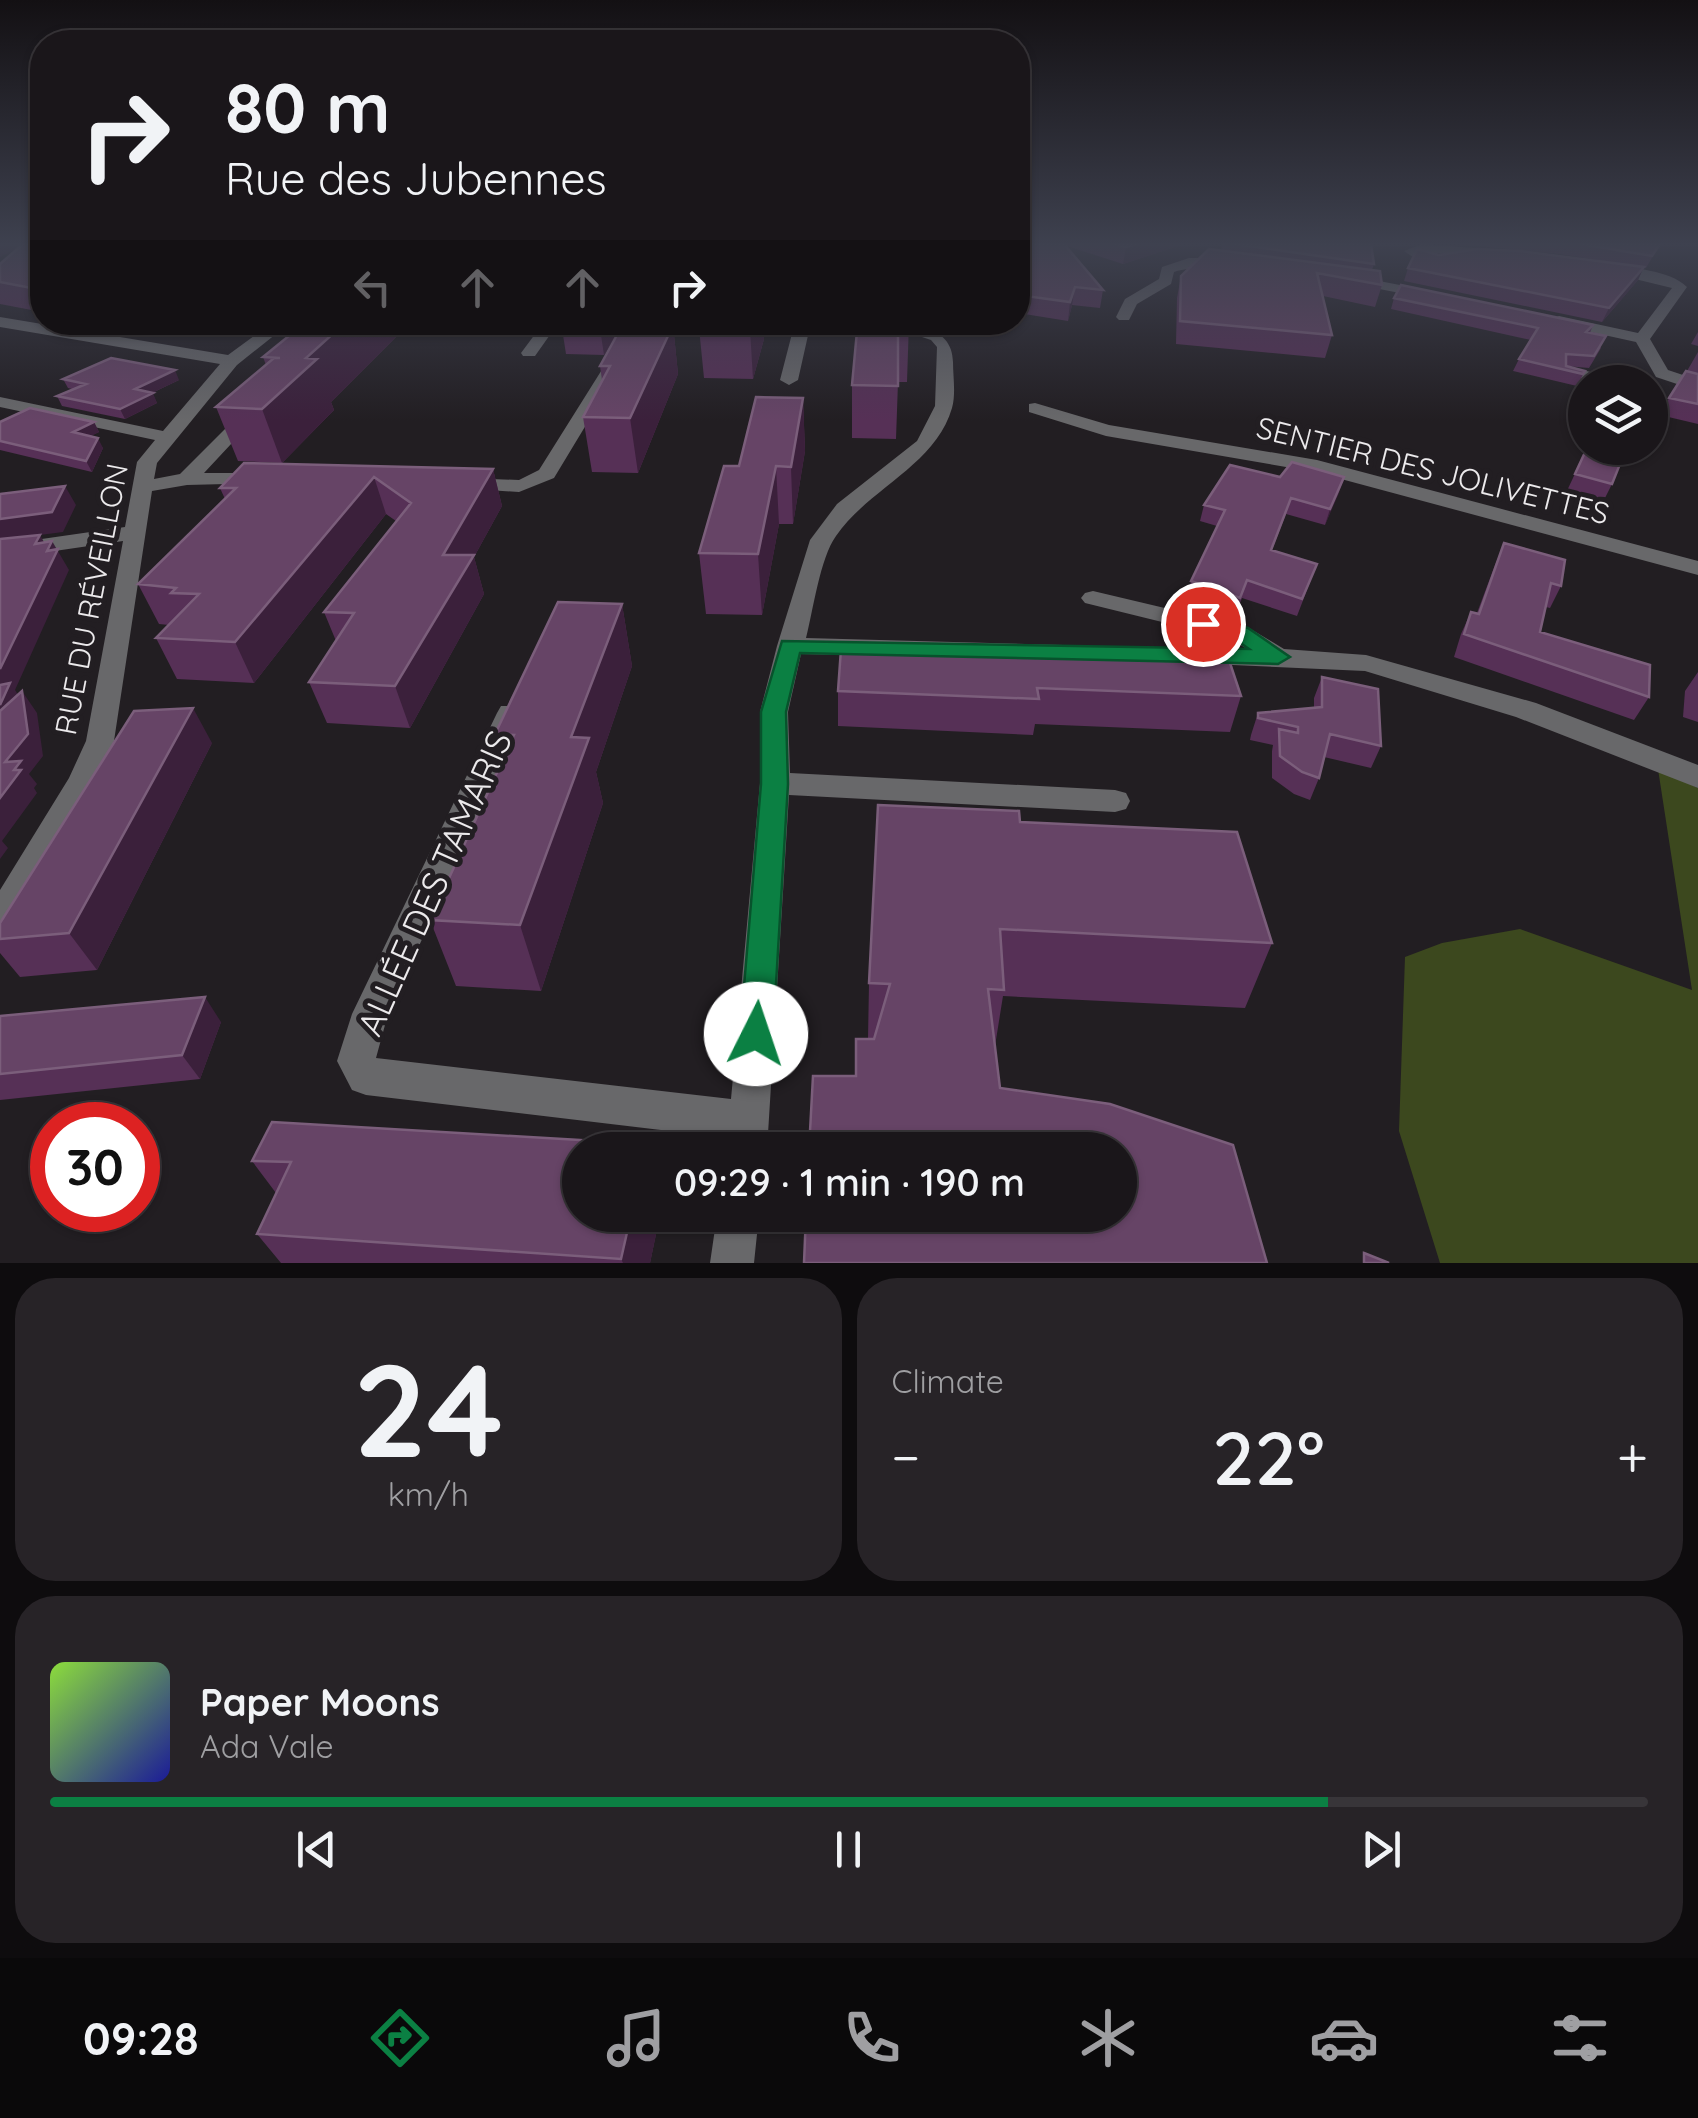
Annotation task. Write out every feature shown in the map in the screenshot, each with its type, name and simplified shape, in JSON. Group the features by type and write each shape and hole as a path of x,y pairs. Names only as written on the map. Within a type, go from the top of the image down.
{"street":[{"path":"1124,317 1130,303"},
{"path":"1642,339 1668,303"},
{"path":"1550,320 1642,339 1662,373 1698,386"},
{"path":"0,322 30,327"},
{"path":"77,335 231,361"},
{"name":"RUE DU RÉVEILLON","path":"0,919 83,780 100,742 147,462 231,361 266,335"},
{"path":"529,353 542,335"},
{"path":"790,380 800,335"},
{"path":"749,1132 775,784 774,712 820,540 844,509 925,444 944,406 944,347 937,337 930,335"},
{"path":"449,484 523,486 538,481 547,474 612,368"},
{"path":"0,402 166,436"},
{"path":"187,478 260,404"},
{"name":"SENTIER DES JOLIVETTES","path":"1036,408 1106,430 1317,466 1698,568"},
{"path":"143,487 187,478 281,479"},
{"path":"0,552 136,532"},
{"path":"1092,598 1240,633 1278,657"},
{"path":"790,646 1082,654"},
{"path":"1180,656 1366,663 1526,710 1698,777"},
{"name":"ALLÉE DES TAMARIS","path":"525,684 370,1014 356,1061 366,1078 723,1132"},
{"path":"775,784 1115,801"},
{"path":"732,1263 736,1232"}],"green space":[{"path":"1658,769 1698,788 1698,1263 1440,1263 1399,1131 1405,957 1442,943 1520,929 1692,990"}],"building":[{"path":"1180,303 1324,303 1332,335 1180,321"},
{"path":"1418,303 1487,303 1593,325 1586,332 1606,336 1594,356 1566,354 1568,370 1519,359 1538,328"},
{"path":"1584,303 1613,303 1609,308"},
{"path":"290,335 332,335 306,358 317,359 262,409 216,407 274,358 280,358 263,357"},
{"path":"617,335 668,335 630,418 583,417 610,366 600,366"},
{"path":"857,335 898,335 898,386 852,385"},
{"path":"111,358 175,370 135,389 153,393 120,409 57,396 86,384 63,379"},
{"path":"1686,371 1698,374 1698,404 1669,398"},
{"path":"756,397 803,398 791,467 776,466 758,554 699,553 724,466 739,466"},
{"path":"30,408 94,422 73,432 98,438 86,461 0,441 0,422"},
{"path":"1292,462 1344,477 1330,509 1291,498 1271,550 1317,564 1302,599 1247,580 1240,598 1191,581 1225,510 1204,505 1230,465 1280,477"},
{"path":"244,463 493,469 443,555 474,555 395,686 309,682 354,613 324,612 411,503 374,477 235,642 156,638 199,594 171,593 176,588 138,584 236,488 220,488"},
{"path":"1579,465 1620,465 1612,484 1575,474"},
{"path":"65,486 52,512 0,519 0,494"},
{"path":"40,535 35,544 52,541 47,551 58,549 0,669 0,539"},
{"path":"1504,543 1565,560 1561,586 1551,583 1540,632 1650,665 1649,697 1464,634 1471,612 1479,614"},
{"path":"558,602 622,604 571,737 589,738 520,925 430,920 514,735 495,734"},
{"path":"1033,647 1227,654 1241,696 1037,688 1039,699 838,691 841,649 1034,657"},
{"path":"1322,677 1378,689 1381,746 1330,734 1319,778 1302,772 1280,756 1279,729 1298,733 1298,727 1258,718 1258,713 1322,707"},
{"path":"10,683 0,705 0,685"},
{"path":"22,691 28,734 5,762 21,761 14,770 21,770 0,798 0,711"},
{"path":"193,708 69,933 0,939 0,923 134,711"},
{"path":"878,805 1019,811 1020,822 1237,832 1272,943 1000,929 1004,990 988,989 1000,1088 1110,1104 1233,1145 1267,1263 804,1263 805,1232 1137,1232 1137,1132 810,1132 813,1076 856,1076 856,1039 874,1039 890,984 869,983"},
{"path":"205,997 182,1055 0,1074 0,1016"},
{"path":"272,1122 562,1139 562,1232 627,1232 621,1259 257,1234 291,1162 252,1161"},
{"path":"1364,1253 1389,1263 1364,1263"}],"route":[{"path":"756,1034 775,784 774,712 790,646 1278,657 1240,633 1203,624"}]}
